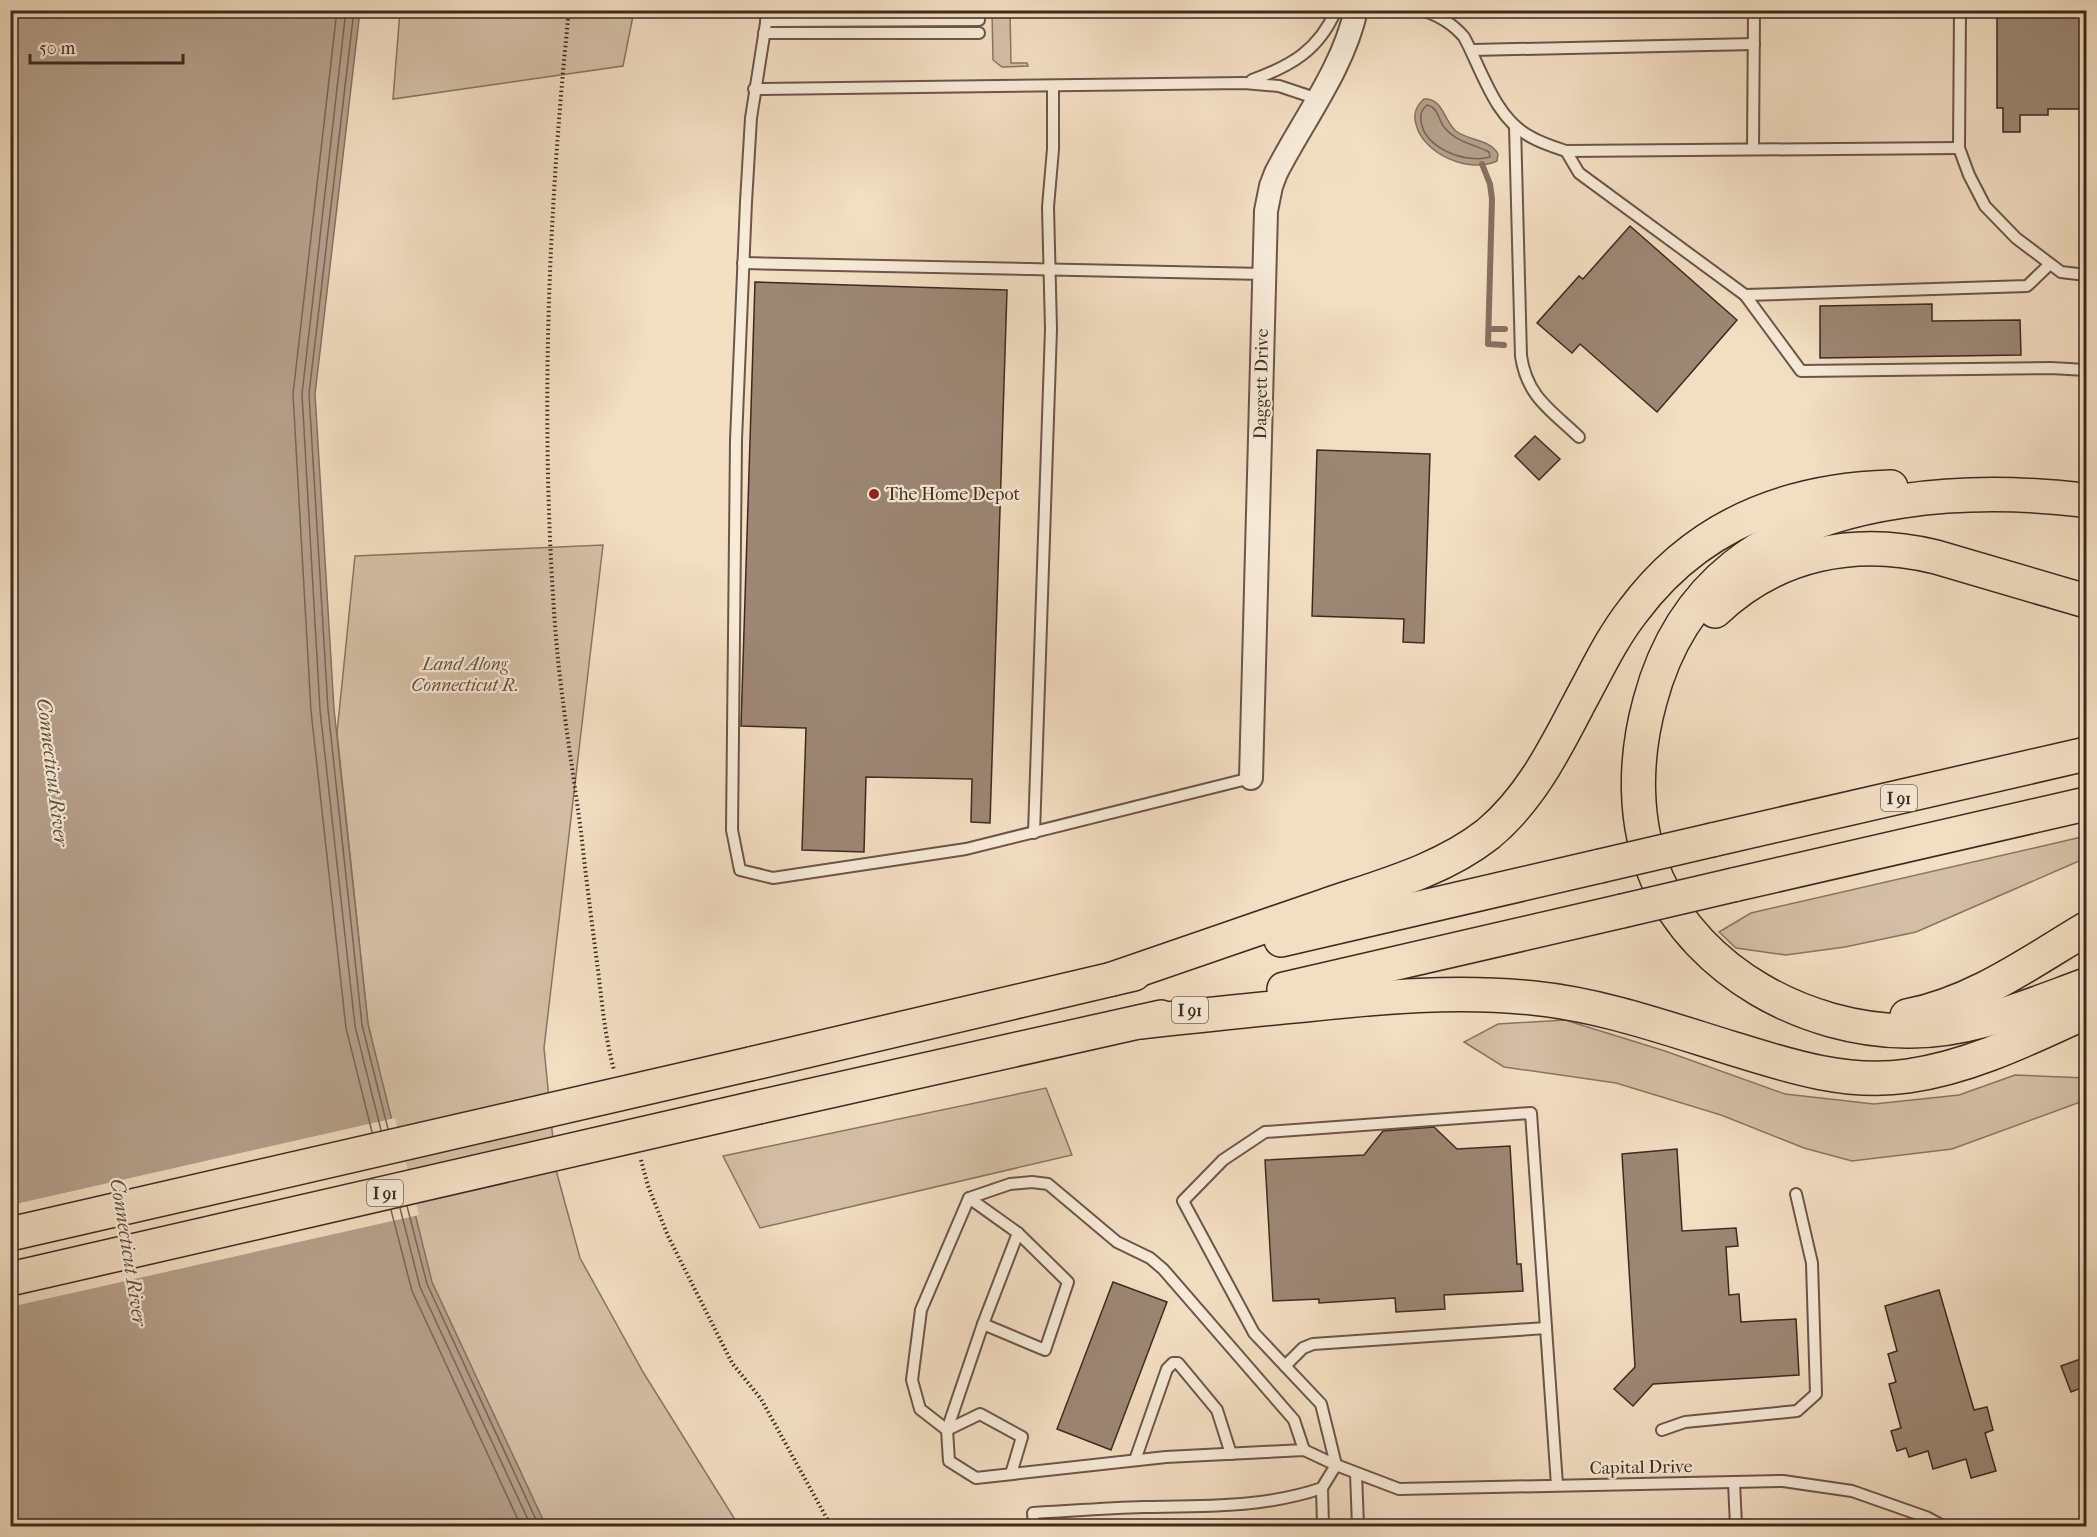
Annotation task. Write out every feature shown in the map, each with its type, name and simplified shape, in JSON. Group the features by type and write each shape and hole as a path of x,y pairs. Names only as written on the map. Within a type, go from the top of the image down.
{"highway":[{"path":"1112,979 1406,877 1443,861 1479,840 1508,815 1534,784 1610,645 1644,596 1684,556 1715,534 1752,515 1787,502 1822,494 1883,487 1964,487 2084,500"},
{"path":"2084,500 1995,494 1939,496 1858,511 1810,525 1779,538 1751,555 1728,572 1701,598 1684,621 1658,674 1643,732 1638,774 1640,808 1647,847 1657,878 1675,909 1712,954 1745,980 1779,1000 1823,1018 1865,1028 1908,1031 1947,1029 1982,1021 2086,985"},
{"path":"1643,732 1665,677 1695,631 1720,606 1749,584 1799,560 1840,550 1878,548 1898,550 1936,557 2086,601"},
{"name":"I 91","path":"10,1234 2086,754"},
{"name":"I 91","path":"10,1279 2086,804"},
{"path":"1745,980 1780,999 1824,1013 1864,1018 1905,1016 1956,1002 1985,990 2086,929"},
{"path":"1140,1022 1390,996 1445,993 1499,994 1556,1001 1610,1012 1808,1071 1847,1077 1885,1078 1924,1074 1961,1065 2086,1012"}],"street":[{"name":"Daggett Drive","path":"1251,778 1266,211 1271,186 1285,155 1318,99 1348,39 1356,10"}],"lane":[{"path":"1244,83 1272,72 1306,53 1326,32 1336,10"},
{"path":"1422,10 1434,14 1455,27 1464,37 1502,110 1515,126 1529,137 1566,151 1959,148"},
{"path":"1752,149 1754,10"},
{"path":"1960,10 1959,148 1969,175 1985,206 2016,238 2061,272 2086,275"},
{"path":"979,20 767,16 754,89 749,141 736,440 732,830 740,870 772,878 966,849 1251,778"},
{"path":"764,33 979,33"},
{"path":"1472,50 1754,44"},
{"path":"754,89 1244,83 1270,84 1318,99"},
{"path":"1034,832 1051,329 1048,207 1053,149 1053,86"},
{"path":"1515,126 1523,370 1527,382 1540,401 1579,437"},
{"path":"1566,151 1579,173 1745,295 1801,371 2051,368 2086,370"},
{"path":"743,263 1264,274"},
{"path":"1745,295 2027,286 2050,264"},
{"path":"1323,1527 1322,1488 1336,1466 1321,1404 1254,1334 1183,1202 1223,1160 1265,1132 1531,1113 1557,1485"},
{"path":"947,1430 920,1408 912,1380 921,1310 969,1198 1010,1184 1032,1182 1048,1184 1117,1242 1150,1258 1163,1269 1294,1420 1304,1450 1135,1460 976,1478 949,1461 947,1430 983,1323 1018,1233"},
{"path":"1662,1430 1685,1422 1797,1411 1816,1394 1812,1263 1796,1194"},
{"path":"969,1198 1018,1233 1068,1282 1045,1350 983,1323"},
{"path":"1285,1366 1303,1348 1313,1344 1546,1328"},
{"path":"1135,1460 1167,1369 1173,1363 1178,1363 1217,1410 1231,1454"},
{"path":"947,1430 980,1414 1022,1437 1011,1474"},
{"name":"Capital Drive","path":"1304,1450 1336,1466 1399,1489 1783,1481 1852,1491 1926,1517 1943,1527"},
{"path":"1356,1473 1358,1527"},
{"path":"1734,1482 1736,1527"},
{"path":"1034,1527 1033,1514 1135,1507 1236,1505 1301,1495 1322,1488"}],"path":[{"path":"569,10 550,258 548,489 555,625 561,684 609,1052 616,1074"},
{"path":"638,1153 648,1186 668,1236 732,1362 761,1399 831,1527"}],"green space":[{"path":"400,10 634,11 623,66 393,99"},
{"path":"992,11 1010,11 1011,63 1027,63 1028,66 1002,67 993,60"},
{"name":"Land Along Connecticut R.","path":"603,545 544,1048 556,1170 580,1258 643,1372 739,1526 485,1526 368,1024 337,733 355,556"},
{"path":"2086,836 2086,858 1916,932 1845,947 1786,955 1736,948 1719,932 1751,913"},
{"path":"1565,1020 1665,1051 1785,1094 1874,1104 1959,1095 2015,1075 2086,1078 2086,1100 1952,1149 1852,1161 1804,1148 1721,1115 1616,1083 1504,1067 1464,1042 1498,1024"},
{"path":"1046,1088 1072,1155 760,1228 723,1156"}],"water":[{"name":"Connecticut River","path":"10,11 360,11 315,394 334,709 368,1024 432,1282 546,1526 11,1526"},
{"path":"1424,99 1435,102 1439,106 1456,131 1490,145 1498,154 1497,161 1474,165 1449,159 1437,152 1420,135 1416,124 1417,107"}],"pier":[{"path":"395,1118 419,1215 10,1307 11,1205"}],"building":[{"path":"1997,10 2086,10 2086,109 2048,109 2048,115 2020,115 2020,132 2003,132 2003,108 1997,108"},
{"path":"1630,226 1737,320 1657,412 1580,344 1572,353 1537,323 1579,276 1583,279"},
{"name":"The Home Depot","path":"755,282 1007,290 990,823 971,822 972,779 866,777 864,852 802,850 806,728 741,726"},
{"path":"1932,304 1932,321 2020,320 2021,355 1820,358 1820,306"},
{"path":"1535,436 1560,459 1539,480 1515,456"},
{"path":"1317,450 1430,454 1424,643 1403,642 1404,619 1312,616"},
{"path":"1434,1127 1457,1149 1510,1146 1517,1264 1521,1264 1523,1291 1444,1295 1445,1309 1396,1312 1395,1298 1319,1303 1319,1299 1273,1301 1265,1160 1364,1155 1383,1131"},
{"path":"1677,1149 1682,1231 1736,1228 1738,1246 1726,1247 1729,1295 1739,1294 1741,1322 1796,1319 1799,1375 1653,1384 1633,1406 1614,1389 1635,1367 1622,1154"},
{"path":"1113,1282 1167,1302 1111,1450 1057,1429"},
{"path":"1939,1290 1974,1410 1987,1407 1993,1430 1985,1433 1996,1471 1971,1478 1966,1459 1933,1469 1928,1451 1909,1457 1906,1448 1897,1451 1891,1431 1901,1428 1889,1384 1896,1382 1888,1354 1897,1351 1885,1306"},
{"path":"2086,1357 2086,1386 2071,1392 2061,1366"}],"waterway":[{"path":"1482,164 1490,184 1492,199 1488,344 1504,345"},
{"path":"1489,329 1505,329"}],"place":[{"name":"The Home Depot","path":"874,494"}]}
